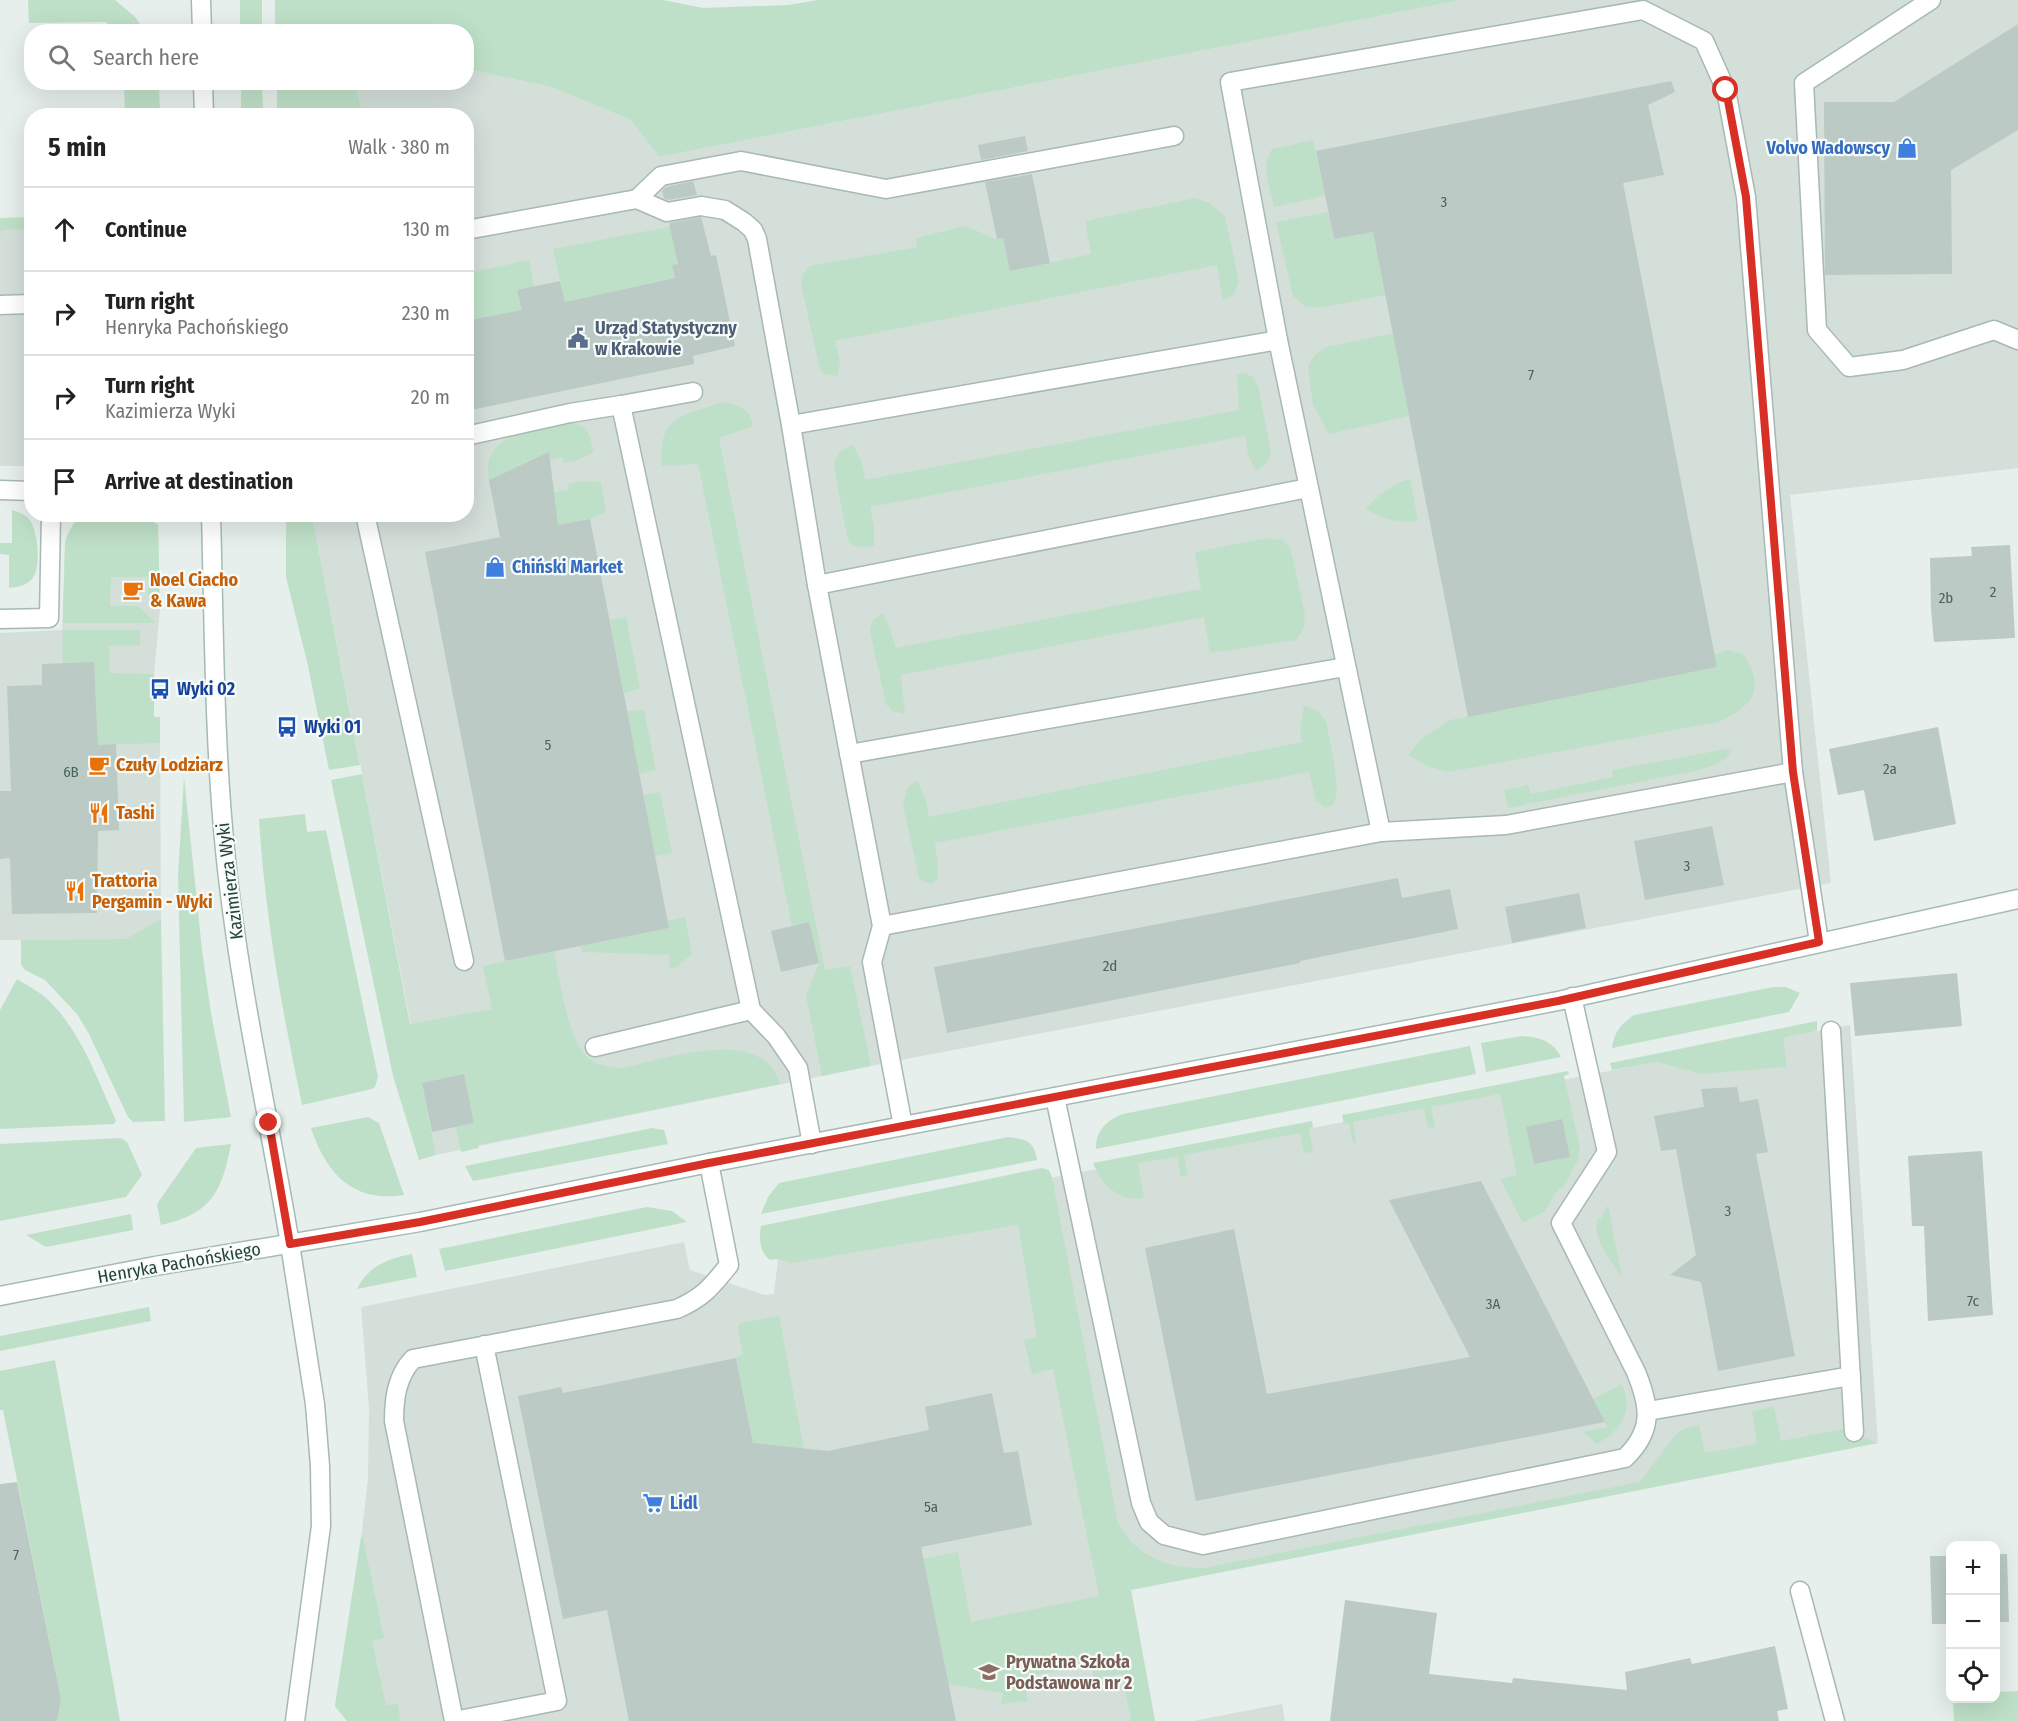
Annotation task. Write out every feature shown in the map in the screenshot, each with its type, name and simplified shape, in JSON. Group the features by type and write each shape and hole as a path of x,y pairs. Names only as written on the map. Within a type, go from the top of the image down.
{"street":[{"path":"201,0 202,24"},
{"path":"1931,0 1804,83 1817,330 1849,367 1903,360 1994,330 2018,340"},
{"path":"1381,832 1278,340 1230,82 1643,10 1704,41 1726,90 1746,197 1793,772 1819,942"},
{"path":"203,90 204,108"},
{"path":"638,200 662,176 741,161 886,189 1174,136"},
{"path":"474,229 638,200 667,212 700,206 713,207 735,216 753,230 758,239 817,585 882,926 872,962 903,1126"},
{"path":"0,305 24,304"},
{"path":"791,425 1278,340"},
{"path":"474,434 570,413 693,392"},
{"path":"621,405 751,1010 776,1036 798,1068 812,1144"},
{"path":"817,585 1308,488"},
{"path":"0,490 24,491"},
{"path":"0,619 48,618 51,522"},
{"name":"Kazimierza Wyki","path":"211,522 216,707 225,850 246,1000 290,1244 315,1404 320,1466 321,1526 295,1721"},
{"path":"367,522 464,961"},
{"path":"849,754 1345,667"},
{"path":"882,926 1381,832 1506,825 1793,772"},
{"name":"Henryka Pachońskiego","path":"0,1296 155,1266 420,1222 709,1163 1572,997 2018,899"},
{"path":"1055,1097 1141,1503 1149,1522 1164,1535 1203,1545 1625,1458 1634,1449 1641,1437 1648,1411 1646,1397 1636,1372 1562,1223 1607,1152 1572,997"},
{"path":"595,1047 751,1010"},
{"path":"1831,1031 1854,1432"},
{"path":"484,1345 557,1701 505,1716 454,1721 394,1421 394,1400 399,1380 407,1365 414,1359 484,1345 677,1309 696,1300 708,1290 729,1265 709,1163"},
{"path":"1648,1411 1851,1376"},
{"path":"1800,1591 1835,1721"}],"shaded area":[{"path":"1461,0 2018,0 2018,468 1790,495 1831,883 890,1062 436,1155 313,522 474,522 474,108 290,108 291,90 474,90 474,70 551,87 631,120 659,157"},
{"path":"24,219 24,466 0,466 0,220"},
{"path":"77,522 153,522 158,525 160,610 154,674 154,717 160,717 161,940 0,940 0,633 62,630 65,545 67,535"},
{"path":"1850,1025 1878,1443 1131,1590 1155,1721 347,1721 335,1706 368,1479 369,1408 361,1307 684,1242 690,1270 765,1295 774,1294 778,1259 773,1231"},
{"path":"1281,1704 1285,1721 1193,1721"}],"green space":[{"path":"28,0 115,0 140,24 108,24 106,22 29,23"},
{"path":"240,0 262,0 262,24 240,24"},
{"path":"275,0 663,0 703,8 788,5 818,0 1461,0 659,157 631,120 551,87 474,70 474,24 275,24"},
{"path":"124,90 159,90 160,108 125,108"},
{"path":"241,90 262,90 263,108 241,108"},
{"path":"277,90 356,90 361,108 277,108"},
{"path":"1313,140 1325,196 1274,207 1266,170 1268,156 1272,149"},
{"path":"1195,198 1209,203 1225,216 1239,281 1234,294 1223,301 1217,265 835,341 840,362 838,376 825,374 820,369 801,285 803,274 810,266 917,247 916,238 965,226 997,239 1003,238 1011,271 1091,254 1085,221"},
{"path":"1328,212 1334,239 1373,232 1385,295 1320,308 1305,306 1293,296 1276,222"},
{"path":"24,217 24,229 2,230 0,234 0,218"},
{"path":"694,222 700,248 676,253 678,264 673,265 675,278 565,302 553,249"},
{"path":"529,260 534,287 517,290 522,310 474,320 474,272"},
{"path":"1393,333 1409,416 1329,434 1313,405 1308,366 1315,355 1327,347"},
{"path":"1244,373 1253,377 1258,386 1271,452 1266,464 1256,471 1248,455 1245,436 870,507 874,527 874,546 852,545 847,537 834,467 837,455 853,445 862,463 865,480 1239,410 1237,374"},
{"path":"723,402 743,409 752,420 753,426 719,438 825,970 850,966 871,1066 822,1076 806,996 819,963 809,922 792,926 698,464 662,466 664,436 669,427 685,415"},
{"path":"570,422 581,426 588,432 594,452 576,461 564,463 562,457 517,467 489,480 489,464 493,451 502,442 527,431"},
{"path":"1410,479 1418,521 1391,520 1366,509 1386,490"},
{"path":"580,481 601,482 606,512 590,519 502,536 524,498 569,490 568,484"},
{"path":"12,510 24,515 24,522 32,524 37,540 38,559 35,574 30,581 18,587 9,588 9,555 0,554 0,543 12,543"},
{"path":"76,522 153,522 158,525 160,610 148,596 148,577 111,577 110,606 138,606 156,623 63,623 65,545"},
{"path":"286,522 313,522 360,765 329,770 308,666 286,577"},
{"path":"1267,538 1283,540 1291,550 1305,614 1304,628 1296,640 1210,653 1204,617 901,675 905,714 892,711 886,704 870,632 872,621 883,613 896,648 1201,589 1195,552"},
{"path":"626,617 640,689 624,693 610,620"},
{"path":"63,630 140,630 140,645 109,646 110,673 154,674 154,717 160,717 160,743 98,745 95,684 85,665 62,663"},
{"path":"1728,650 1743,654 1754,677 1755,687 1748,703 1718,722 1449,772 1427,766 1408,755 1421,739 1450,720 1717,667 1715,654"},
{"path":"1304,706 1317,711 1326,722 1337,782 1332,806 1324,807 1316,801 1309,772 935,843 937,879 932,884 919,878 903,805 907,788 917,780 926,801 929,817 1302,742 1300,729"},
{"path":"644,710 656,770 639,774 627,711"},
{"path":"1732,748 1723,760 1700,770 1508,808 1504,790 1528,785 1531,794 1613,777 1612,770"},
{"path":"362,774 410,1024 492,1009 483,966 554,951 569,1022 580,1048 591,1060 604,1066 623,1068 686,1053 734,1050 754,1055 770,1066 780,1084 478,1145 479,1148 461,1152 456,1127 474,1123 464,1074 422,1083 436,1155 419,1160 393,1076 331,780"},
{"path":"184,777 202,950 211,1013 231,1117 184,1122 178,875"},
{"path":"660,792 672,853 655,856 643,795"},
{"path":"305,814 307,832 326,830 378,1077 372,1089 302,1105 275,963 265,891 259,819"},
{"path":"685,917 692,954 675,968 669,968 669,955 582,952 581,946 669,928 668,921"},
{"path":"161,919 165,1121 133,1122 128,1117 89,1034 77,1014 45,980 25,970 21,964 21,940 126,939"},
{"path":"17,979 50,1002 73,1031 82,1045 116,1120 114,1124 0,1129 0,1010"},
{"path":"1773,987 1786,987 1800,993 1789,1012 1612,1048 1614,1037 1619,1029 1634,1015"},
{"path":"1817,1021 1817,1031 1783,1038 1787,1067 1701,1074 1658,1062 1612,1070 1610,1063"},
{"path":"1522,1036 1545,1041 1554,1047 1561,1057 1486,1072 1481,1043"},
{"path":"1470,1046 1476,1074 1096,1149 1096,1143 1103,1127 1112,1119 1123,1114"},
{"path":"1568,1071 1569,1074 1564,1076 1580,1148 1578,1160 1562,1189 1559,1188 1545,1211 1523,1223 1500,1179 1517,1175 1500,1094 1431,1107 1435,1127 1428,1128 1424,1108 1353,1122 1356,1143 1353,1143 1349,1123 1344,1124 1342,1115"},
{"path":"368,1117 379,1123 404,1195 370,1194 344,1181 325,1159 311,1128"},
{"path":"1312,1121 1313,1127 1309,1129 1313,1152 1304,1153 1300,1133 1184,1155 1188,1176 1181,1177 1177,1157 1138,1163 1144,1198 1135,1199 1112,1191 1101,1179 1093,1163"},
{"path":"652,1128 664,1130 668,1144 473,1181 465,1166"},
{"path":"1008,1137 1028,1142 1034,1149 1037,1160 761,1214 768,1197 779,1183"},
{"path":"121,1138 127,1142 142,1175 126,1197 0,1221 0,1144"},
{"path":"231,1144 223,1175 211,1198 192,1214 161,1225 157,1204 196,1148"},
{"path":"1042,1168 1049,1170 1052,1177 1118,1523 1136,1547 1153,1558 1172,1565 1203,1568 1640,1482 1676,1434 1686,1428 1699,1425 1705,1453 1757,1444 1752,1411 1774,1407 1781,1441 1842,1429 1878,1443 1131,1590 1155,1721 1131,1721 1122,1674 1094,1678 1091,1665 1023,1677 1028,1701 1001,1704 1003,1693 948,1684 810,1721 736,1357 743,1354 738,1329 740,1323 779,1316 828,1577 958,1552 971,1622 1099,1596 1053,1369 1032,1374 1024,1340 1037,1337 1018,1225 791,1263 778,1259 770,1260 766,1256 761,1244 761,1226"},
{"path":"1608,1205 1622,1278 1597,1235 1597,1219 1601,1218"},
{"path":"647,1207 672,1211 687,1222 445,1271 439,1249"},
{"path":"131,1214 133,1230 46,1247 26,1235"},
{"path":"412,1254 417,1277 357,1289 367,1274 380,1264"},
{"path":"149,1307 151,1321 0,1351 0,1336"},
{"path":"55,1360 120,1721 57,1721 61,1699 3,1410 0,1410 0,1371"},
{"path":"1622,1384 1627,1404 1623,1420 1613,1433 1597,1444 1583,1432 1607,1427 1593,1399"},
{"path":"361,1538 363,1538 384,1638 372,1641 386,1705 398,1704 399,1721 347,1721 335,1706"},
{"path":"2018,1691 2018,1721 1954,1721 1953,1703 2000,1703 2000,1692"}],"building":[{"name":"Volvo Wadowscy","path":"2018,24 2018,130 1951,170 1952,274 1825,275 1824,102 1894,102"},
{"path":"1671,81 1675,92 1648,105 1664,175 1623,183 1717,667 1468,717 1373,232 1334,239 1316,151"},
{"path":"1025,136 1028,151 981,160 978,145"},
{"path":"1032,174 1050,263 1010,271 1003,238 997,239 985,182"},
{"path":"693,181 697,195 668,200 664,198 662,191 666,187"},
{"name":"Urząd Statystyczny w Krakowie","path":"701,217 711,256 716,255 735,346 693,356 694,364 474,409 474,319 522,310 517,290 560,281 565,302 675,278 672,265 678,264 669,223"},
{"path":"549,452 558,525 590,519 669,928 505,961 425,552 500,537 489,480"},
{"path":"2010,545 2015,638 1934,642 1930,558 1972,556 1971,547"},
{"path":"94,662 98,745 116,744 119,830 98,831 97,913 12,914 10,858 0,859 0,791 11,791 7,686 42,685 42,664"},
{"path":"1938,727 1956,824 1874,841 1864,790 1838,795 1829,749"},
{"path":"1712,826 1724,885 1645,900 1634,841"},
{"path":"1398,878 1402,898 1450,889 1458,929 1300,961 1300,963 947,1033 934,967"},
{"path":"1579,893 1586,928 1512,943 1505,907"},
{"path":"809,922 819,963 781,972 771,931"},
{"path":"1957,973 1962,1026 1855,1036 1850,983"},
{"path":"464,1074 474,1123 432,1132 422,1083"},
{"path":"1737,1087 1740,1102 1758,1099 1768,1152 1756,1154 1795,1356 1718,1371 1701,1282 1670,1275 1696,1255 1676,1149 1661,1151 1654,1116 1704,1107 1701,1089"},
{"path":"1562,1119 1570,1157 1534,1164 1526,1127"},
{"path":"1982,1151 1993,1315 1928,1321 1924,1226 1912,1226 1908,1156"},
{"path":"1481,1181 1605,1422 1196,1501 1145,1248 1234,1229 1267,1394 1470,1357 1389,1200"},
{"path":"736,1358 753,1443 828,1451 929,1430 925,1407 992,1393 1004,1453 1018,1451 1032,1525 921,1547 956,1721 629,1721 607,1610 563,1619 518,1396 561,1387 563,1393"},
{"path":"17,1482 61,1699 57,1721 0,1721 0,1484"},
{"path":"2000,1554 2007,1554 2009,1622 2000,1622"},
{"path":"1930,1556 1946,1556 1946,1624 1932,1624"},
{"path":"1345,1600 1437,1613 1429,1674 1512,1683 1513,1678 1627,1690 1625,1672 1690,1658 1692,1664 1775,1646 1788,1709 1777,1711 1779,1721 1330,1721"}],"place":[{"name":"Volvo Wadowscy","path":"1907,148"},
{"name":"Urząd Statystyczny w Krakowie","path":"578,338"},
{"name":"Chiński Market","path":"495,567"},
{"name":"Noel Ciacho & Kawa","path":"133,590"},
{"name":"Wyki 02","path":"160,689"},
{"name":"Wyki 01","path":"287,727"},
{"name":"Czuły Lodziarz","path":"99,765"},
{"name":"Tashi","path":"99,813"},
{"name":"Trattoria Pergamin - Wyki","path":"75,891"},
{"name":"Lidl","path":"653,1503"},
{"name":"Prywatna Szkoła Podstawowa nr 2","path":"989,1672"}],"route":[{"path":"269,1123 290,1244 420,1222 709,1163 1558,1001 1819,942 1793,772 1746,197 1726,90"}]}
